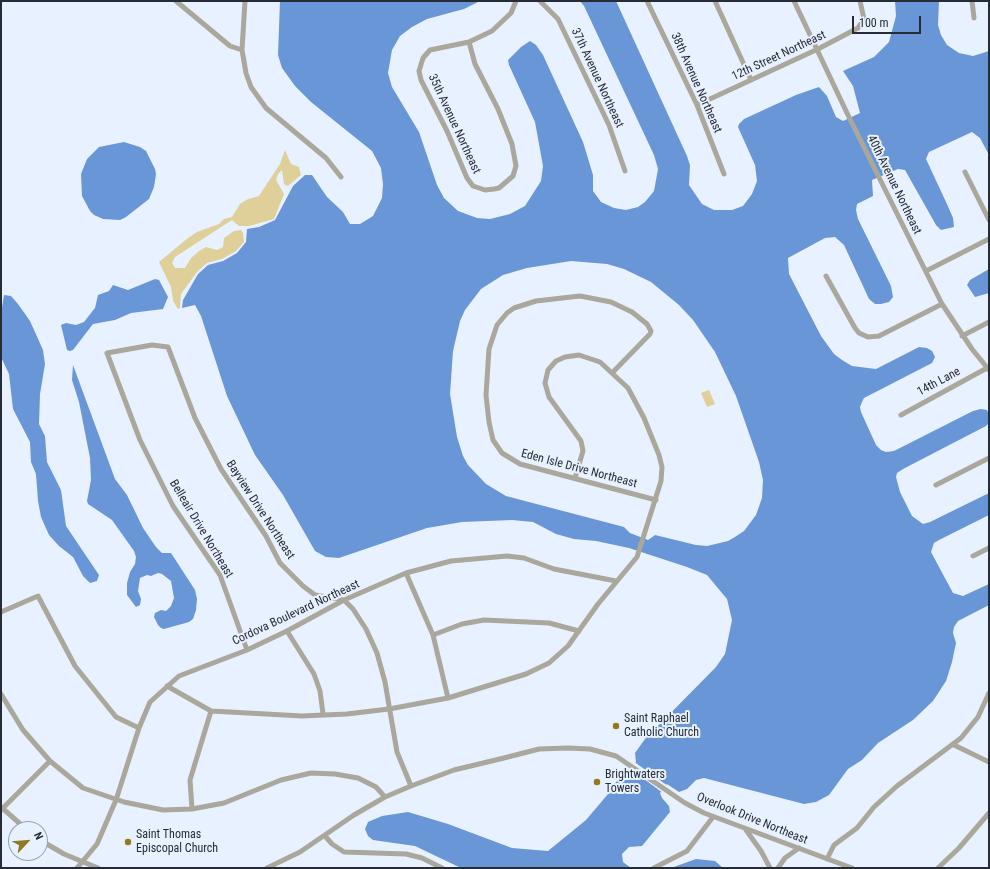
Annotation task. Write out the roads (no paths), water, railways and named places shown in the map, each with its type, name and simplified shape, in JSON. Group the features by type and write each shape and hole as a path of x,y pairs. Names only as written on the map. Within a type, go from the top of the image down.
{"street":[{"path":"176,1 230,46 242,50"},
{"path":"245,1 242,50 246,73 257,97 276,118 326,158 342,177"},
{"path":"469,42 500,25 512,13 516,1"},
{"name":"37th Avenue Northeast","path":"540,1 558,19 609,125 625,171"},
{"name":"38th Avenue Northeast","path":"647,1 697,105 724,174"},
{"path":"715,1 752,80"},
{"name":"40th Avenue Northeast","path":"794,1 942,304 962,336 988,369"},
{"name":"12th Street Northeast","path":"697,105 818,49 858,28 864,19 860,1"},
{"path":"972,1 974,18"},
{"name":"35th Avenue Northeast","path":"469,42 475,64 498,109 512,144 516,166 513,176 499,188 494,189 485,190 473,186 467,178 448,131 421,80 419,71 423,58 430,50 469,42"},
{"path":"965,172 989,220"},
{"path":"926,271 989,239"},
{"path":"826,276 858,333 868,337 879,336 942,304"},
{"name":"Eden Isle Drive Northeast","path":"613,372 648,338 651,330 642,319 611,302 580,296 536,301 522,305 507,313 497,325 493,333 486,378 486,395 490,431 497,447 507,457 520,464 656,500"},
{"path":"962,336 989,322"},
{"name":"Belleair Drive Northeast","path":"168,347 152,345 107,353 140,440 173,506 220,575 247,650"},
{"name":"Bayview Drive Northeast","path":"168,347 195,418 221,469 266,536 280,563 303,586 315,595 344,600"},
{"path":"167,686 211,711 302,716 389,709 448,698 526,674 549,663 568,646 616,581 637,557 656,500 662,473 659,455 637,402 628,388 613,372 594,358 579,354 560,358 552,365 546,376 545,383 549,397 581,441 583,451 575,478"},
{"name":"14th Lane","path":"901,415 988,369"},
{"path":"936,484 989,458"},
{"path":"973,556 989,548"},
{"name":"Cordova Boulevard Northeast","path":"77,868 97,844 116,800 139,728 150,702 179,676 247,650 287,631 344,600 406,573 451,561 507,556 524,558 554,569 616,581"},
{"path":"406,573 433,635 448,698"},
{"path":"1,612 38,596 75,666 116,717 139,728"},
{"path":"344,600 353,609 366,629 377,653 385,682 397,752 411,786"},
{"path":"433,635 462,624 484,620 549,624 579,631"},
{"path":"287,631 314,674 320,692 323,714"},
{"path":"827,859 834,845 857,828 897,786 954,745 974,723 989,693"},
{"path":"1,694 23,730 50,761 83,788 116,800 145,808 164,810 192,809 224,803 281,780 311,773 335,774 358,778 376,787 385,797"},
{"path":"192,809 190,780 211,711"},
{"path":"954,745 989,762"},
{"name":"Overlook Drive Northeast","path":"266,868 292,857 354,815 385,797 454,770 539,749 590,749 609,753 631,765 665,790 696,809 852,868"},
{"path":"16,821 2,809 50,761"},
{"path":"938,868 959,848 989,813"},
{"path":"654,868 687,852 713,816"},
{"path":"746,829 761,850 770,868"},
{"path":"325,836 332,844 344,852 406,854 422,858 442,868"},
{"path":"48,845 64,854 98,868"},
{"path":"778,868 785,858 799,848"}],"water":[{"path":"280,1 480,1 464,9 427,19 412,27 400,36 392,50 388,73 392,87 419,132 437,185 444,198 458,211 477,218 490,219 510,214 525,206 541,181 543,166 535,122 508,60 521,47 530,41 536,45 543,55 583,142 593,175 593,191 601,202 614,208 626,210 638,207 645,202 654,191 658,169 654,155 584,6 580,1 616,1 687,156 690,165 689,185 702,204 714,210 732,210 743,206 752,194 757,181 755,165 738,127 744,119 796,95 819,87 827,96 836,117 843,121 860,113 853,86 843,71 874,57 889,42 896,16 895,1 939,1 938,25 941,35 947,45 959,53 973,56 989,51 989,155 980,138 972,132 929,152 926,159 953,218 954,227 941,230 936,225 905,170 898,169 872,180 873,196 857,204 856,210 858,219 891,286 893,297 889,302 875,304 869,299 844,245 835,237 825,238 788,258 789,274 821,336 834,354 842,360 852,366 876,369 919,347 927,348 932,351 935,357 932,363 864,398 860,407 861,412 876,445 881,450 886,452 894,451 973,411 981,409 987,410 989,415 989,423 986,426 903,469 897,473 896,477 900,492 912,516 923,524 989,493 989,515 934,543 931,552 953,593 963,596 989,584 989,605 958,621 954,627 953,633 956,643 952,662 946,681 933,701 913,720 878,743 862,760 848,769 829,795 816,802 804,804 704,778 696,780 687,789 679,792 667,784 660,793 662,798 669,806 670,812 642,846 629,847 622,854 623,862 631,868 461,868 415,846 373,840 368,836 365,829 368,822 382,816 408,812 448,824 512,848 548,851 586,820 608,794 623,772 630,771 636,762 635,753 645,739 716,667 725,654 732,620 727,599 707,575 629,548 596,541 574,539 556,534 533,522 512,520 462,522 427,528 339,558 326,557 315,551 283,495 255,455 227,396 201,316 195,305 182,308 183,300 198,274 208,265 223,261 237,253 246,242 247,229 259,227 275,220 293,186 305,175 312,175 327,197 343,212 350,224 360,224 373,216 382,198 383,184 381,168 372,151 311,102 295,86 282,68 278,55","holes":["571,261 607,264 624,269 651,282 679,305 693,320 715,352 736,396 759,462 763,480 762,498 756,515 744,531 728,541 707,546 696,545 655,535 648,540 630,533 624,527 506,496 486,484 468,465 463,456 457,437 450,394 453,351 460,321 465,310 481,289 503,275 527,268"]},
{"path":"124,142 140,147 146,151 155,169 156,174 154,187 149,199 126,217 120,220 103,219 94,215 90,211 82,196 81,174 87,159 99,147"},
{"path":"989,269 989,293 975,297 967,285 970,280"},
{"path":"155,279 159,280 168,297 163,309 131,313 115,320 93,324 73,350 67,350 61,325 66,323 76,325 84,322 95,308 98,295 109,291 113,285 128,290"},
{"path":"4,295 11,296 18,304 30,321 43,350 45,364 40,394 39,424 45,436 47,462 61,490 66,526 99,575 97,581 90,583 83,576 73,557 59,546 49,535 41,517 36,474 31,462 30,442 13,409 9,374 1,357 1,314"},
{"path":"73,365 115,479 127,495 143,528 156,547 162,553 171,553 195,590 197,599 196,610 193,619 189,622 164,629 158,625 154,617 155,613 161,610 166,611 171,606 174,598 171,581 162,574 158,573 151,576 147,575 140,578 138,591 141,599 140,605 136,607 127,595 127,583 130,572 135,564 136,557 134,551 112,520 88,504 87,501 91,480 90,458 79,402 72,380"},
{"path":"696,859 715,861 723,868 671,868"}],"place":[{"name":"Saint Raphael Catholic Church","path":"616,726"},
{"name":"Brightwaters Towers","path":"597,782"},
{"name":"Saint Thomas Episcopal Church","path":"128,842"}]}
